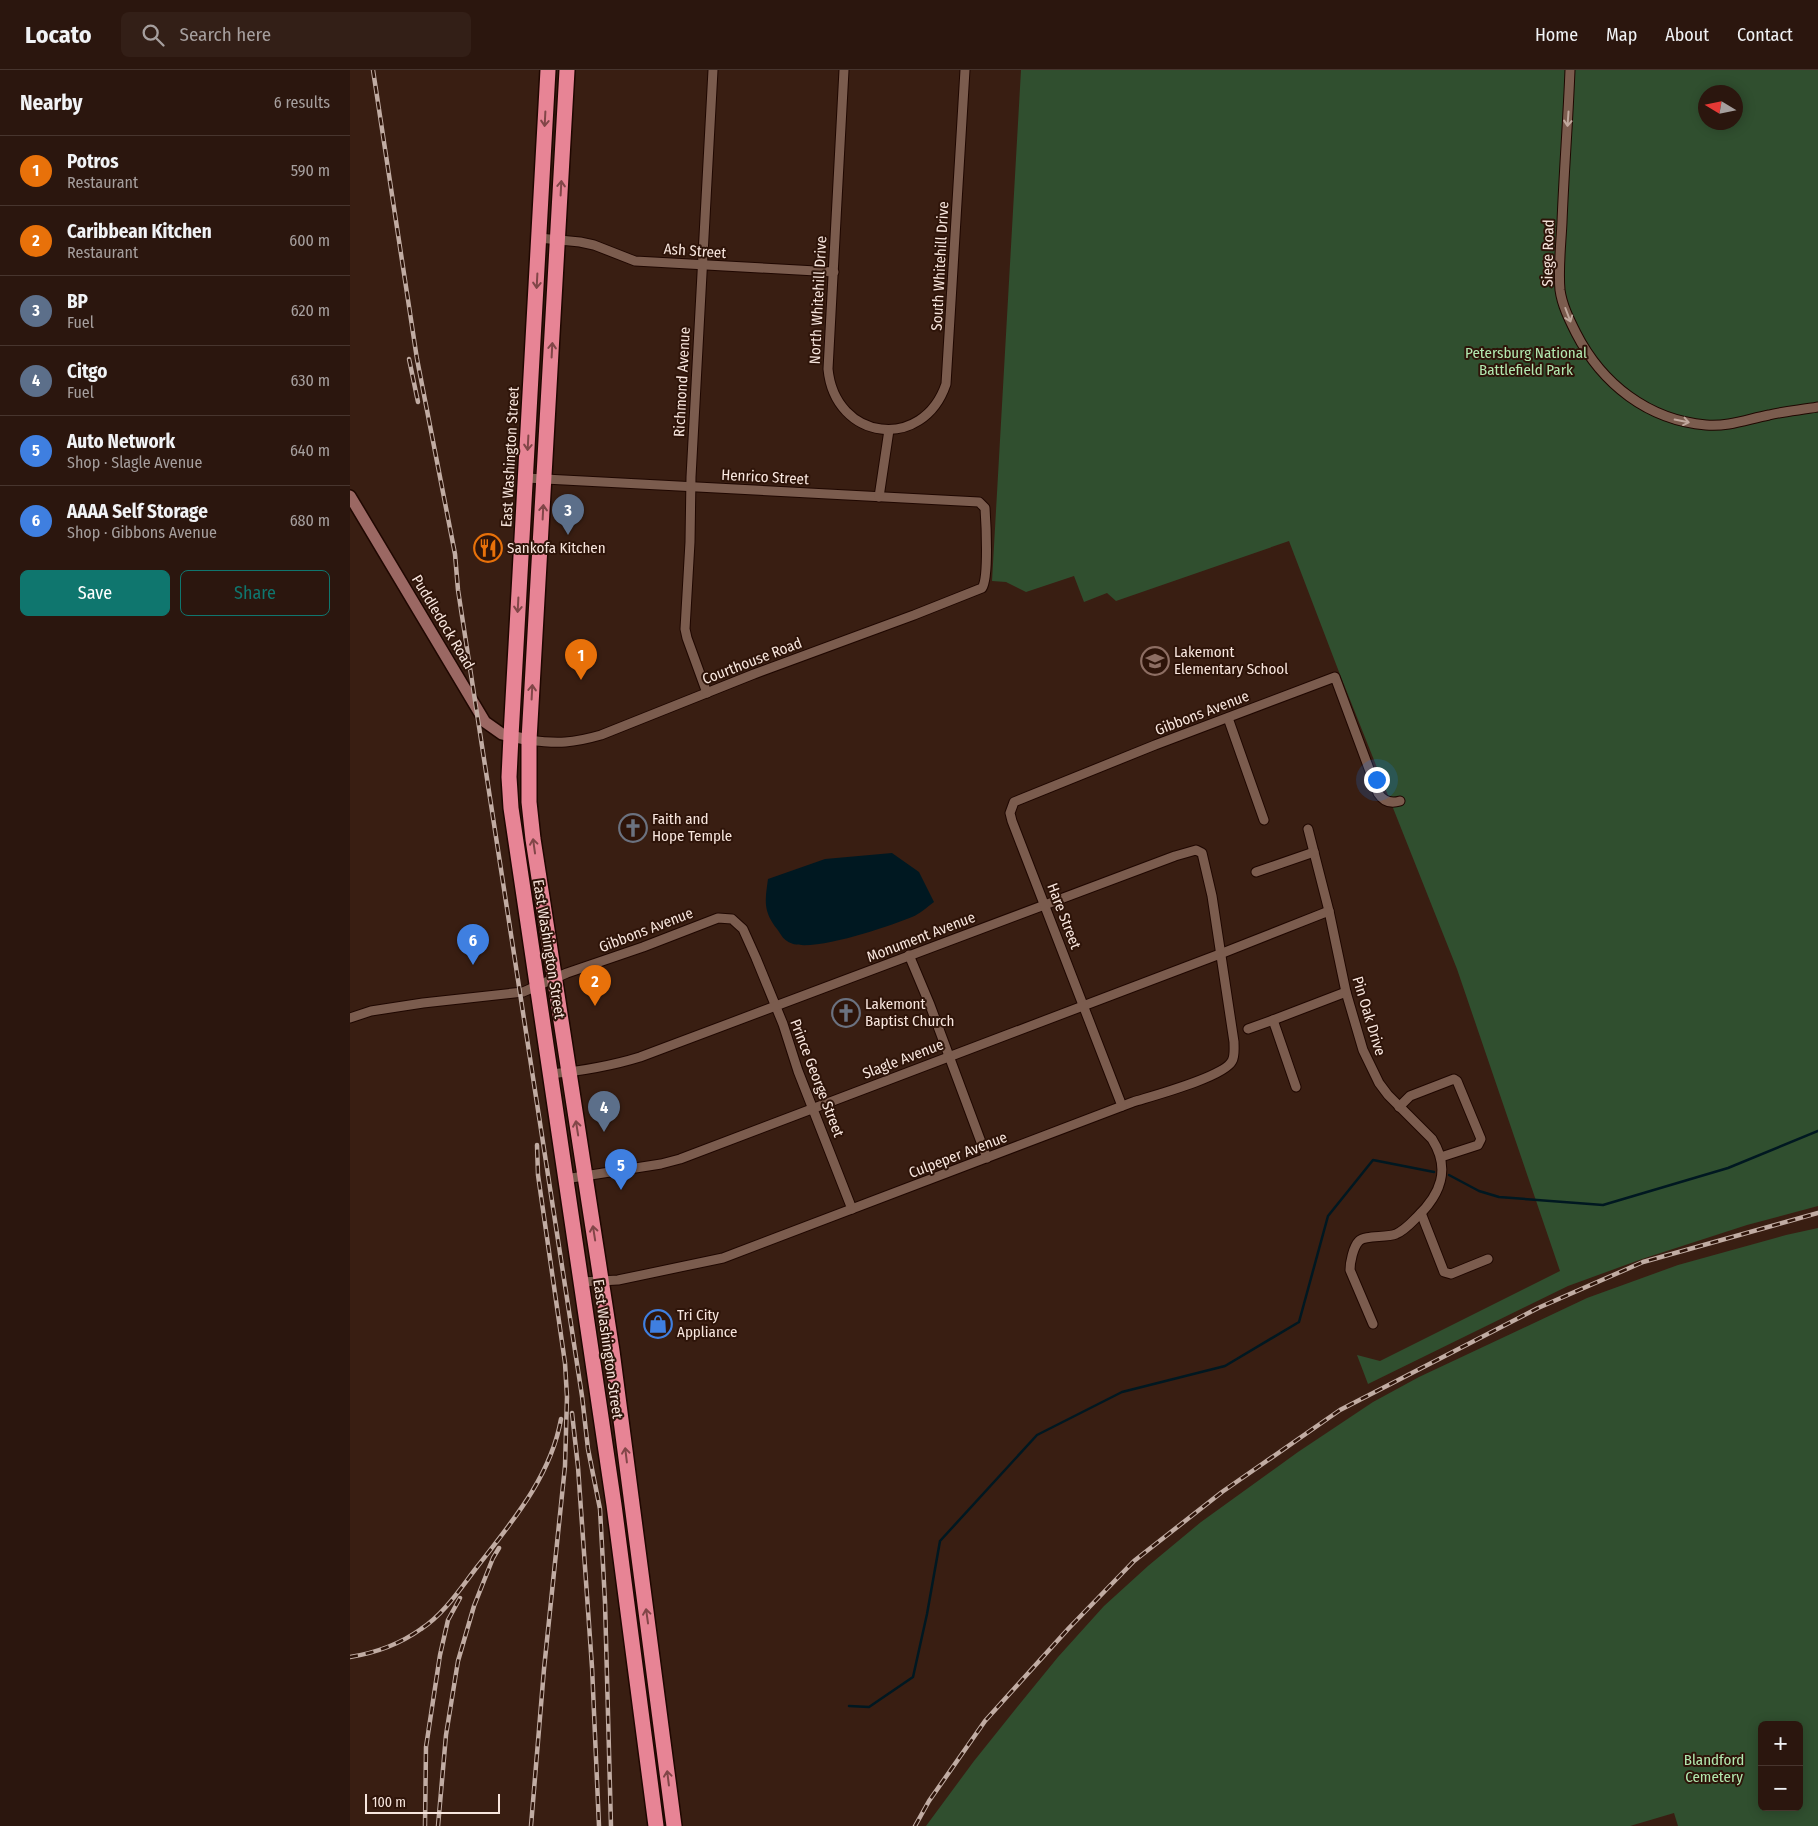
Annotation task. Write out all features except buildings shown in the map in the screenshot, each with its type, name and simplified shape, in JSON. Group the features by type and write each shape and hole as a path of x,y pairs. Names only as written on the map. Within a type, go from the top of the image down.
{"highway":[{"name":"East Washington Street","path":"548,70 509,777 511,808 614,1505 656,1826"},
{"name":"East Washington Street","path":"567,70 529,740 529,802 568,1072 617,1385 674,1826"}],"main road":[{"name":"Puddledock Road","path":"350,496 485,722 492,728 510,736 529,740"}],"street":[{"name":"Richmond Avenue","path":"707,693 687,638 686,629 702,265 714,70"},
{"name":"North Whitehill Drive","path":"844,70 828,369 832,390 844,410 852,418 872,428 889,430"},
{"name":"South Whitehill Drive","path":"889,430 911,425 930,413 936,406 946,384 965,70"},
{"name":"Siege Road","path":"1570,70 1560,290 1570,321 1593,362 1632,400 1658,414 1684,421 1706,425 1723,425 1818,407"},
{"name":"Ash Street","path":"540,238 569,240 594,245 635,261 834,272"},
{"path":"879,497 889,430"},
{"name":"Henrico Street","path":"526,478 979,502 984,508 986,522 985,569 982,588"},
{"name":"Courthouse Road","path":"529,740 564,744 601,735 982,588"},
{"name":"Gibbons Avenue","path":"1079,776 1335,677 1378,793 1384,800 1390,803 1400,802"},
{"path":"1228,718 1264,820"},
{"name":"Hare Street","path":"1079,776 1016,800 1011,807 1010,814 1122,1106"},
{"name":"Pin Oak Drive","path":"1308,829 1329,911 1346,992 1363,1050 1379,1083 1399,1107 1432,1139 1441,1158"},
{"name":"Monument Avenue","path":"550,1074 621,1063 640,1057 1044,904 1196,850 1202,853 1206,865 1220,954"},
{"path":"1256,872 1314,852"},
{"name":"Slagle Avenue","path":"565,1179 671,1162 1329,911"},
{"name":"Gibbons Avenue","path":"350,1018 371,1011 462,998 508,995 523,992 718,918 732,919 743,929 756,958"},
{"name":"Culpeper Avenue","path":"581,1282 618,1280 717,1260 1122,1106 1224,1070 1232,1061 1234,1042 1220,954"},
{"path":"909,955 930,1005 987,1158"},
{"name":"Prince George Street","path":"756,958 776,1006 798,1071 852,1209"},
{"path":"1248,1029 1346,992"},
{"path":"1273,1020 1296,1087"},
{"path":"1373,1324 1350,1270 1350,1264 1357,1243 1363,1239 1394,1234 1404,1230 1435,1196 1442,1174 1441,1158 1478,1145 1481,1139 1454,1079 1410,1096 1399,1107"},
{"path":"1421,1213 1444,1272 1452,1274 1488,1259"}],"green space":[{"name":"Petersburg National Battlefield Park","path":"1021,70 1818,70 1818,1206 1747,1225 1642,1259 1568,1286 1368,1384 1357,1355 1380,1361 1560,1271 1457,969 1289,541 1116,601 1107,593 1084,602 1074,576 1026,592 1006,582 992,581"},
{"name":"Blandford Cemetery","path":"1818,1228 1818,1826 1678,1826 1674,1813 1630,1826 926,1826 1018,1706 1058,1657 1104,1606 1201,1522 1298,1452 1373,1402 1419,1377 1587,1298 1678,1265"}],"water":[{"path":"892,853 919,872 934,902 918,914 868,933 811,945 797,945 787,941 772,923 766,906 768,879 825,859"}],"waterway":[{"path":"1449,1175 1479,1191 1499,1197 1603,1205 1728,1168 1818,1131"},
{"path":"849,1706 869,1707 913,1677 940,1541 1037,1435 1122,1392 1225,1366 1299,1322 1328,1216 1373,1160 1434,1172"}],"railway":[{"path":"373,70 417,359 455,554 458,590 582,1396 588,1449 600,1509 605,1602 611,1826"},
{"path":"409,359 418,402"},
{"path":"531,1826 544,1669 565,1466 567,1397 565,1363 538,1175 537,1145"},
{"path":"915,1826 929,1801 985,1721 1069,1628 1134,1561 1222,1492 1340,1410 1538,1308 1643,1262 1818,1213"},
{"path":"572,1413 578,1467 592,1667 599,1826"},
{"path":"350,1657 369,1653 405,1639 429,1623 444,1609 528,1498 549,1460 561,1419"},
{"path":"438,1826 446,1735 458,1661 474,1606 493,1558 499,1548"},
{"path":"425,1826 426,1747 440,1655 448,1620 460,1598"}],"place":[{"name":"BP","path":"568,535"},
{"name":"Sankofa Kitchen","path":"488,548"},
{"name":"Lakemont Elementary School","path":"1155,661"},
{"name":"Potros","path":"581,680"},
{"name":"Faith and Hope Temple","path":"633,828"},
{"name":"AAAA Self Storage","path":"473,965"},
{"name":"Caribbean Kitchen","path":"595,1006"},
{"name":"Lakemont Baptist Church","path":"846,1013"},
{"name":"Citgo","path":"604,1132"},
{"name":"Auto Network","path":"621,1190"},
{"name":"Tri City Appliance","path":"658,1324"}]}
